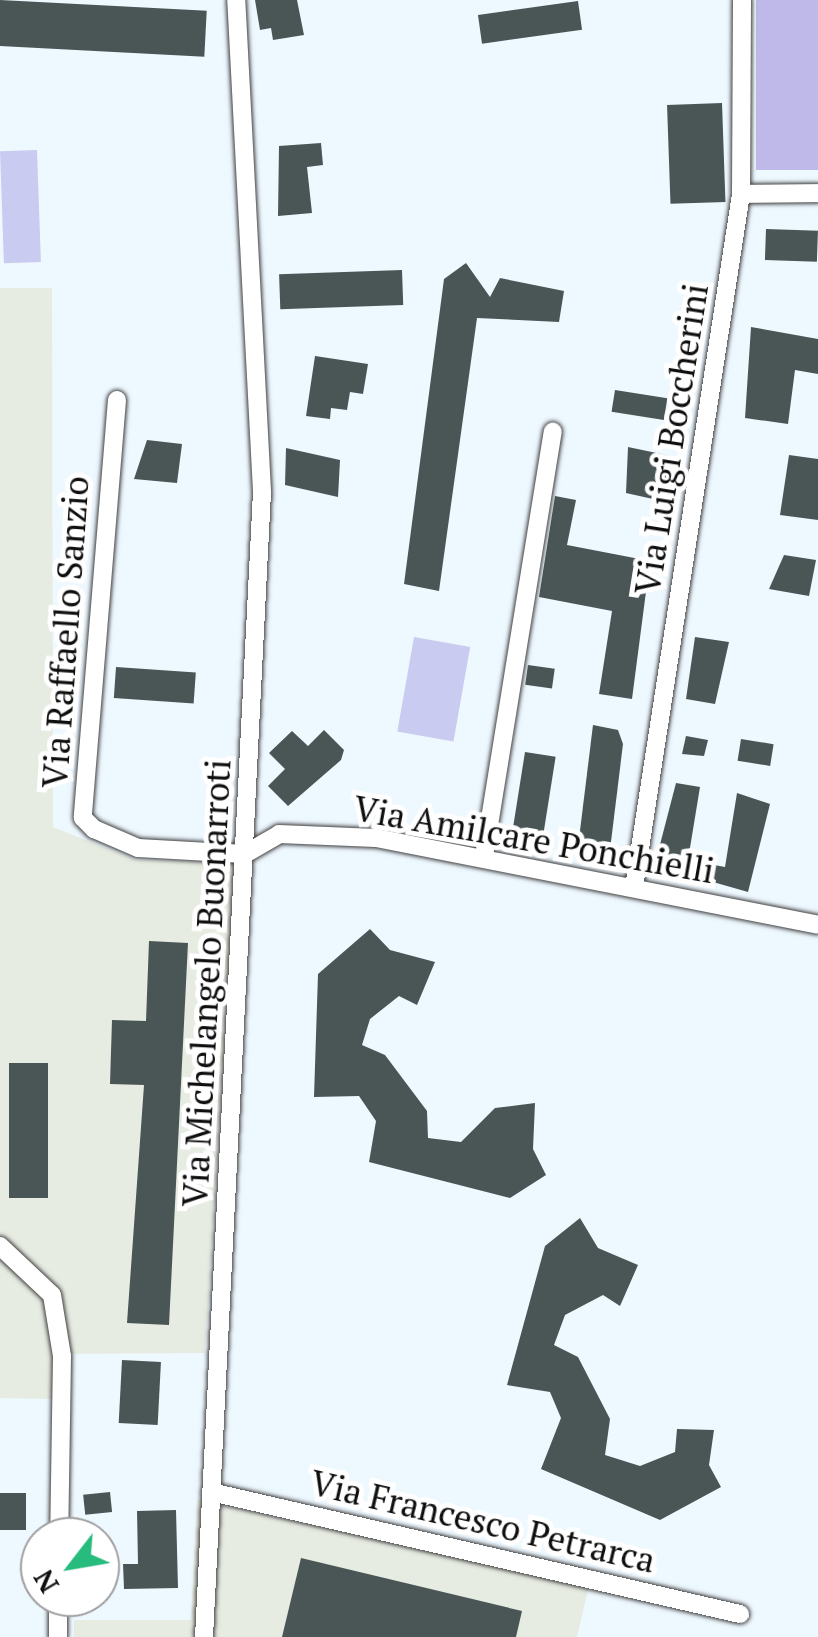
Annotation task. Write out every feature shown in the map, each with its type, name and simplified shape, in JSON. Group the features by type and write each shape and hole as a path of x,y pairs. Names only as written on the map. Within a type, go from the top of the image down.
{"street":[{"name":"Via Michelangelo Buonarroti","path":"204,1637 262,491 236,0"},
{"name":"Via Luigi Boccherini","path":"634,887 742,194 742,0"},
{"path":"742,194 818,192"},
{"name":"Via Raffaello Sanzio","path":"117,400 83,818 138,848 246,854"},
{"path":"484,856 554,432"},
{"name":"Via Amilcare Ponchielli","path":"246,854 279,834 484,856 818,925"},
{"path":"0,1246 52,1294 62,1356 59,1517"},
{"name":"Via Francesco Petrarca","path":"212,1492 740,1614"}],"shaded area":[{"path":"756,0 818,0 818,170 756,170"},
{"path":"37,150 41,262 4,263 0,151"},
{"path":"0,288 52,288 53,827 136,860 236,863 205,1353 57,1354 55,1399 0,1398"},
{"path":"414,637 470,647 453,741 397,732"},
{"path":"197,1500 589,1586 577,1637 74,1637 74,1620 191,1620"}],"building":[{"path":"0,0 207,11 204,57 0,46"},
{"path":"255,0 297,0 304,35 273,40 271,28 260,30"},
{"path":"578,1 582,30 482,44 478,15"},
{"path":"722,103 725,202 670,204 667,105"},
{"path":"321,143 323,165 307,167 312,213 278,216 279,146"},
{"path":"766,229 818,231 817,262 765,260"},
{"path":"466,263 490,297 500,278 564,291 559,322 477,318 439,591 404,584 444,279"},
{"path":"402,270 403,305 280,309 279,274"},
{"path":"751,327 818,339 818,374 795,370 788,424 745,418"},
{"path":"315,356 368,364 363,394 350,392 347,410 331,408 330,419 306,416"},
{"path":"615,390 667,398 664,420 612,412"},
{"path":"147,440 182,444 177,483 134,479"},
{"path":"628,447 671,456 662,501 626,493"},
{"path":"286,448 340,460 338,497 285,485"},
{"path":"789,455 818,459 818,520 780,515"},
{"path":"555,496 576,500 567,545 650,561 632,699 599,694 612,611 539,597"},
{"path":"784,555 816,560 809,596 769,589"},
{"path":"695,637 729,642 715,704 686,699"},
{"path":"528,665 555,669 552,689 525,685"},
{"path":"116,667 196,673 194,704 114,698"},
{"path":"593,725 618,730 623,744 609,858 577,855"},
{"path":"324,730 344,750 341,760 288,806 268,786 285,769 269,753 292,731 308,746"},
{"path":"686,736 708,740 704,756 682,754"},
{"path":"741,739 774,744 770,766 738,761"},
{"path":"525,752 556,757 542,842 512,837"},
{"path":"676,783 700,787 687,866 656,860"},
{"path":"737,793 770,804 748,892 706,880 709,864 725,867"},
{"path":"370,929 390,950 435,962 417,1005 399,996 370,1019 362,1045 385,1055 427,1111 428,1138 461,1142 495,1108 535,1103 533,1149 546,1175 510,1198 369,1162 376,1121 359,1096 314,1097 318,974"},
{"path":"149,941 188,943 169,1325 127,1323 144,1085 110,1084 112,1020 146,1021"},
{"path":"9,1063 48,1063 48,1198 9,1198"},
{"path":"580,1218 598,1248 638,1265 620,1306 603,1295 565,1315 554,1345 578,1357 610,1419 605,1455 640,1466 675,1452 677,1429 714,1430 709,1465 721,1487 660,1520 541,1469 561,1418 550,1392 507,1385 545,1246"},
{"path":"122,1360 161,1362 158,1425 119,1423"},
{"path":"110,1492 112,1512 85,1515 83,1495"},
{"path":"0,1493 26,1493 26,1517 20,1517 20,1530 0,1530"},
{"path":"176,1510 178,1588 124,1589 123,1564 138,1564 137,1511"},
{"path":"301,1558 522,1611 516,1637 282,1637"}]}
